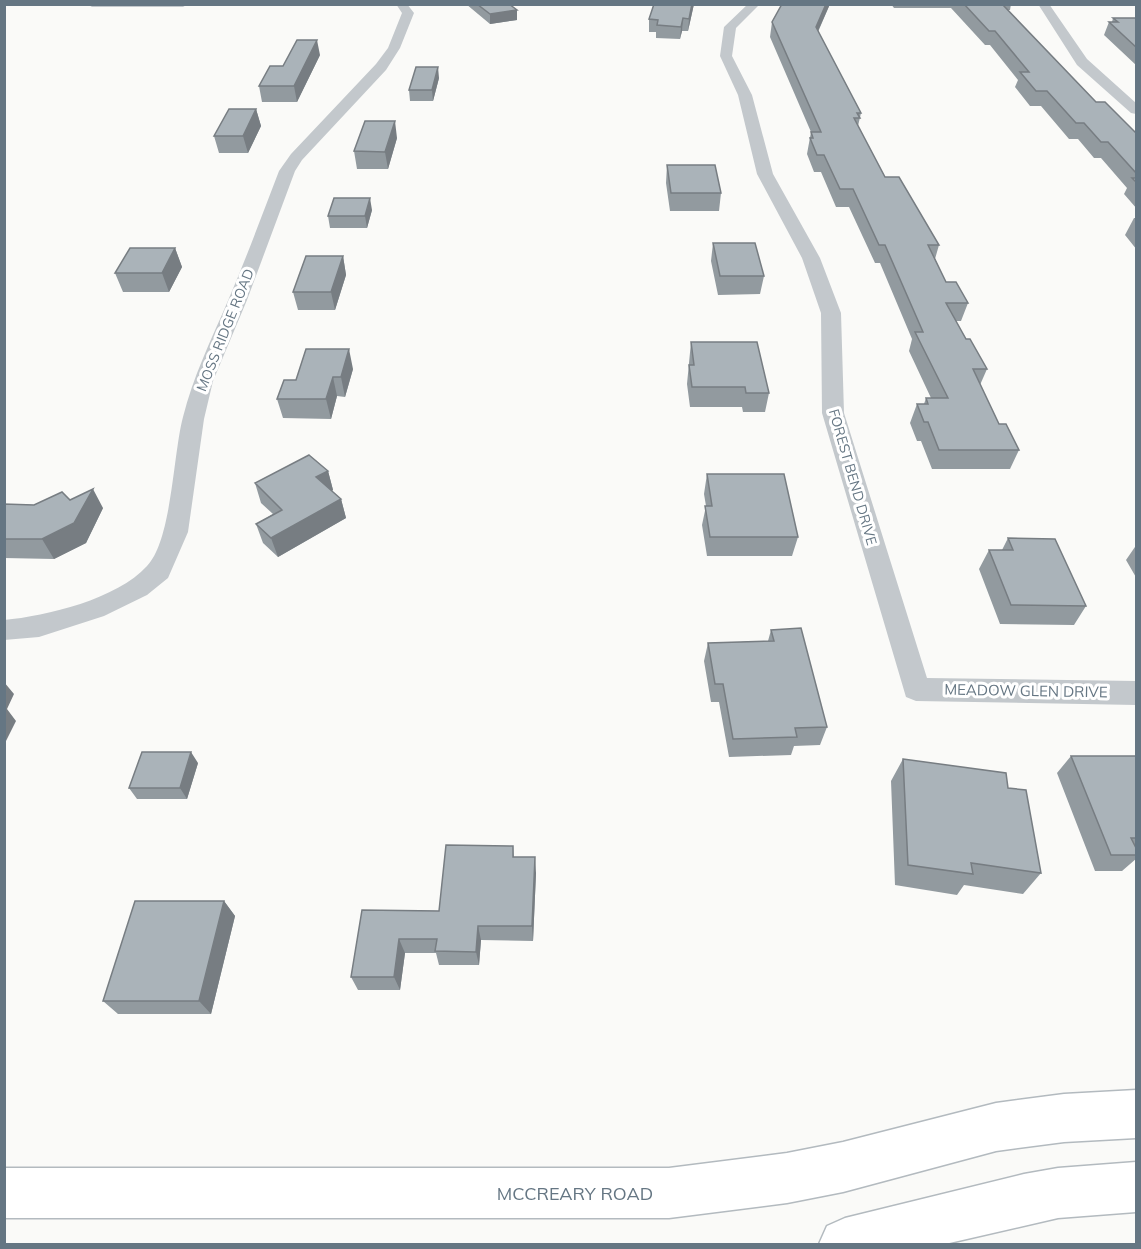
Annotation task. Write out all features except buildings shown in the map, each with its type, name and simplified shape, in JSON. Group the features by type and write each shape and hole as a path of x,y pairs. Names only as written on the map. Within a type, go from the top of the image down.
{"main road":[{"name":"MCCREARY ROAD","path":"4,1193 669,1193 788,1178 843,1167 996,1127 1064,1118 1137,1114"},
{"path":"845,1245 1024,1199 1068,1192 1137,1188"}],"street":[{"path":"92,4 183,4"},
{"name":"MOSS RIDGE ROAD","path":"4,630 39,627 95,609 138,588 159,571 176,532 193,419 203,381 238,300 287,171 296,157 394,48 408,13 401,4"},
{"name":"FOREST BEND DRIVE","path":"755,4 730,27 726,56 745,94 765,174 811,258 831,313 833,413 916,688"},
{"path":"1043,4 1082,62 1107,87 1137,110"},
{"name":"MEADOW GLEN DRIVE","path":"916,688 1137,693"}]}
